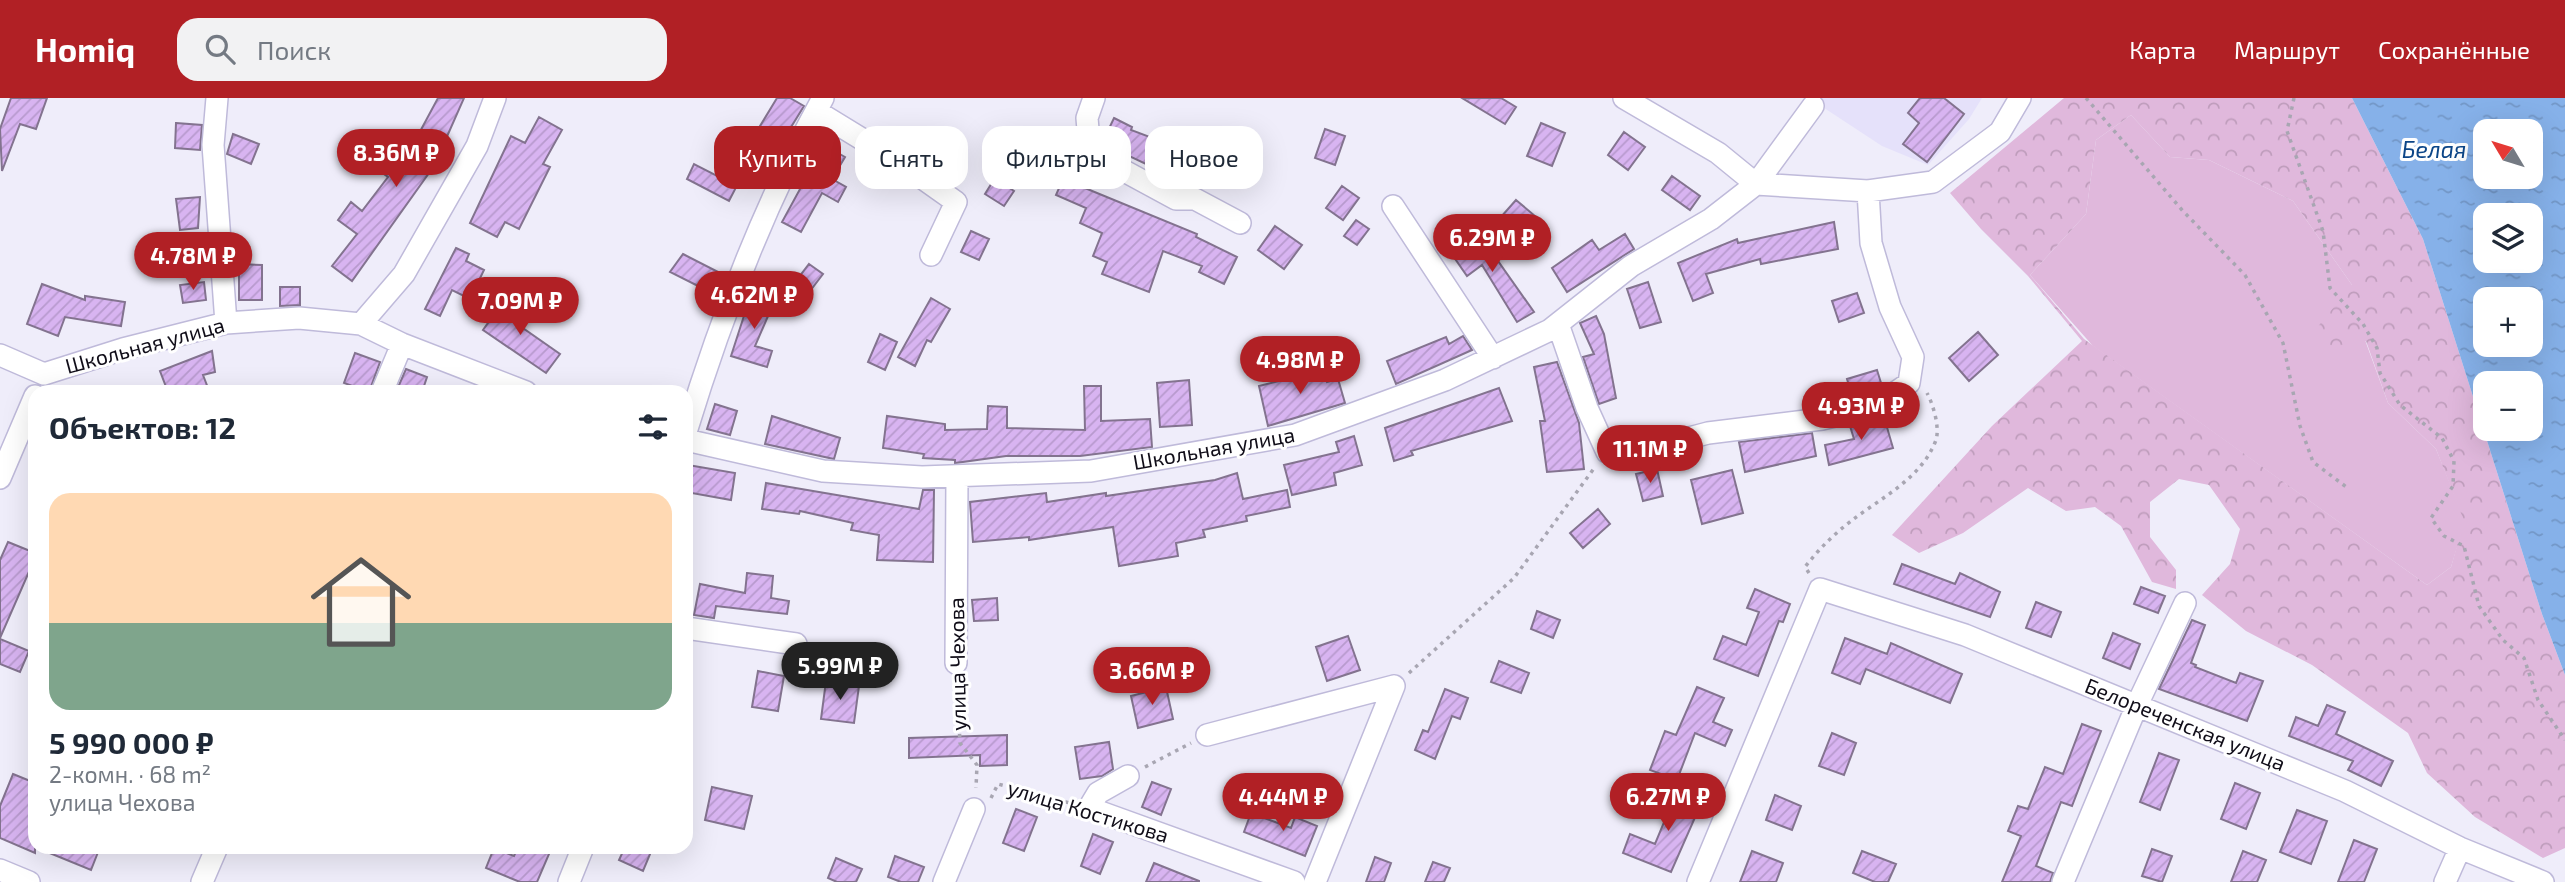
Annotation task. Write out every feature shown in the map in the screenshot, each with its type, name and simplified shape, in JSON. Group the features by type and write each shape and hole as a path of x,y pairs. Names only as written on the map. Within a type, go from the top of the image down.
{"street":[{"path":"217,98 213,145 226,323"},
{"path":"361,324 404,274 477,146 495,98"},
{"path":"1094,98 1087,118 1089,141 1104,160 1176,199 1195,199 1240,223"},
{"path":"1625,98 1718,152 1756,184 1868,191 1934,182 2000,132 2020,98"},
{"path":"693,411 724,317 779,184 819,104 956,202 931,255"},
{"name":"Школьная улица","path":"693,442 823,471 922,477 1091,471 1296,435 1446,380 1558,324 1631,266 1711,219 1756,184 1813,106"},
{"path":"1558,324 1587,408 1607,452 1640,451 1707,433 1790,420 1822,419 1876,406 1909,383 1913,357 1890,307 1871,243 1868,191"},
{"path":"1393,206 1493,358"},
{"name":"Школьная улица","path":"45,385 123,349 226,323 299,318 361,324 402,344 508,385"},
{"path":"385,385 402,344"},
{"path":"0,355 35,385"},
{"path":"0,478 28,413"},
{"name":"улица Чехова","path":"956,663 957,476"},
{"path":"1698,882 1820,589"},
{"name":"Белореченская улица","path":"1820,589 1965,635 2344,790 2460,848 2543,882"},
{"path":"2063,882 2137,705 2185,603"},
{"path":"693,629 796,645"},
{"path":"1207,735 1394,687"},
{"path":"1315,882 1394,687"},
{"path":"1089,808 1098,793 1128,776"},
{"name":"улица Костикова","path":"1089,808 1294,882"},
{"path":"944,882 974,809"},
{"path":"2445,882 2460,848"},
{"path":"202,882 213,854"},
{"path":"569,882 580,854"},
{"path":"0,870 29,882"}],"path":[{"path":"2086,98 2156,181 2245,275 2283,343 2300,426 2313,463 2349,489"},
{"path":"2294,98 2287,131 2323,232 2330,288 2363,324 2377,348 2380,373 2400,405 2442,438 2454,461 2453,486 2431,519 2444,536 2464,545 2479,606 2503,640 2524,659 2538,700 2565,740"},
{"path":"1820,589 1805,567 1822,544 1903,485 1937,438 1933,403 1912,365"},
{"path":"1394,687 1514,579 1607,452"},
{"name":"улица Чехова","path":"956,663 960,743 977,765 974,809"},
{"path":"1128,776 1207,735"},
{"name":"улица Костикова","path":"974,809 987,807 998,784 1089,808"}],"shaded area":[{"path":"1809,98 1982,98 1969,119 1928,165 1882,146"}],"green space":[{"path":"2064,98 2352,98 2423,239 2473,397 2473,441 2487,441 2542,614 2565,675 2565,848 2543,858 2475,817 2427,773 2408,733 2312,665 2246,631 2202,595 2230,564 2240,529 2209,485 2179,479 2150,502 2150,537 2176,570 2176,589 2152,582 2121,526 2095,507 2066,511 2028,488 1963,533 1919,553 1892,535 1992,426 2082,341 2028,276 1950,193","holes":["2131,115 2170,157 2209,160 2293,201 2352,285 2315,330 2333,354 2366,341 2388,403 2436,449 2464,521 2451,567 2427,585 2084,339 2030,275 2086,214 2096,140"]},
{"path":"2131,115 2170,157 2209,160 2293,201 2352,285 2365,340 2388,403 2436,449 2465,521 2451,567 2427,585 2093,346 2030,275 2086,214 2096,140"}],"water":[{"name":"Белая","path":"2352,98 2565,98 2565,675 2542,614 2487,441 2543,441 2543,371 2473,371 2473,397 2423,239"}],"building":[{"path":"11,98 47,98 36,129 20,124 2,171 0,129"},
{"path":"438,98 464,98 434,166 352,281 332,266 357,234 338,220 351,202 362,211 388,177 384,174 403,148 409,152"},
{"path":"777,98 790,98 804,106 792,126 760,126"},
{"path":"1462,98 1501,98 1516,107 1505,124"},
{"path":"1920,98 1944,98 1964,114 1927,162 1903,144 1919,123 1908,113"},
{"path":"539,117 562,130 543,164 550,167 519,229 505,222 497,237 470,223 511,136 525,143"},
{"path":"1114,118 1130,126 1110,126"},
{"path":"176,123 202,125 200,150 175,148"},
{"path":"1541,123 1565,133 1552,166 1527,156"},
{"path":"1325,129 1345,136 1335,165 1315,158"},
{"path":"1131,130 1145,135 1145,164 1131,157"},
{"path":"1624,132 1645,147 1628,170 1608,155"},
{"path":"233,134 259,144 251,164 227,154"},
{"path":"694,164 714,174 714,189 735,189 729,201 687,179"},
{"path":"1672,176 1700,196 1690,210 1662,190"},
{"path":"841,184 846,187 838,202 822,193 801,232 782,222 800,189 841,189"},
{"path":"1342,186 1359,198 1343,220 1326,208"},
{"path":"988,189 1014,191 1004,206 985,194"},
{"path":"1059,189 1087,189 1197,234 1196,237 1237,257 1224,284 1199,272 1202,266 1163,251 1149,292 1102,274 1107,262 1093,256 1102,233 1080,223 1086,208 1056,195"},
{"path":"200,197 198,228 180,230 176,199"},
{"path":"1516,200 1535,216 1520,233 1501,217"},
{"path":"1356,220 1369,229 1357,245 1344,236"},
{"path":"1834,222 1838,249 1761,264 1760,259 1706,274 1713,293 1693,301 1678,263 1737,239 1738,243"},
{"path":"1275,226 1302,245 1284,269 1258,250"},
{"path":"971,231 989,239 979,260 961,252"},
{"path":"1479,234 1534,312 1517,322 1482,265 1467,276 1451,253"},
{"path":"1625,234 1634,249 1567,292 1552,268 1592,240 1599,250"},
{"path":"456,248 469,254 466,261 484,270 470,299 452,290 440,316 425,309"},
{"path":"683,254 726,276 718,296 670,272"},
{"path":"239,264 262,265 262,300 239,300"},
{"path":"809,264 823,274 797,308 783,298"},
{"path":"204,282 206,300 183,303 180,285"},
{"path":"1648,282 1661,322 1640,328 1627,289"},
{"path":"42,284 85,300 85,296 125,302 121,326 65,317 58,336 27,324"},
{"path":"280,287 300,287 300,305 280,306"},
{"path":"752,291 775,300 755,346 772,351 767,367 731,356"},
{"path":"1857,293 1864,313 1839,322 1832,301"},
{"path":"931,298 950,309 931,342 927,340 915,366 898,357"},
{"path":"505,299 528,316 520,326 560,354 546,373 483,330"},
{"path":"1596,316 1604,334 1616,398 1599,404 1583,357 1594,354 1580,323"},
{"path":"1978,332 1998,355 1969,381 1949,358"},
{"path":"880,334 897,342 885,370 868,362"},
{"path":"1463,336 1472,350 1396,384 1387,361 1446,337 1449,344"},
{"path":"212,351 215,372 203,375 207,385 165,385 160,371"},
{"path":"355,353 380,362 372,385 344,383"},
{"path":"1557,362 1579,423 1584,469 1547,472 1540,421 1545,421 1534,367"},
{"path":"1322,363 1327,382 1338,379 1345,403 1268,426 1259,386 1303,375 1301,370"},
{"path":"406,369 427,377 424,385 399,385"},
{"path":"1877,370 1882,386 1871,394 1812,407 1810,394 1850,389 1847,379"},
{"path":"1189,380 1192,425 1160,427 1157,383"},
{"path":"1084,386 1101,386 1101,421 1150,419 1152,447 1080,456 1006,456 955,463 955,460 923,458 924,454 883,448 887,416 945,424 945,430 987,429 988,406 1007,407 1007,428 1085,430"},
{"path":"1499,388 1512,421 1411,451 1413,455 1394,461 1385,428"},
{"path":"715,404 737,411 730,435 707,429"},
{"path":"772,416 840,438 834,459 765,444"},
{"path":"1884,417 1893,448 1829,465 1825,445 1854,439 1850,426"},
{"path":"1812,433 1816,456 1745,472 1739,442"},
{"path":"1354,436 1362,465 1334,473 1336,485 1292,495 1284,465 1339,452 1336,442"},
{"path":"693,466 735,473 731,500 693,493"},
{"path":"1657,469 1663,496 1643,501 1636,474"},
{"path":"1732,470 1743,513 1702,524 1691,480"},
{"path":"1237,473 1243,499 1287,490 1290,507 1246,516 1247,521 1203,530 1205,537 1176,543 1178,556 1119,566 1113,527 1029,540 1029,537 973,542 970,502 1046,493 1047,502 1106,493 1106,496 1215,480"},
{"path":"766,483 919,509 923,490 934,490 933,562 877,560 879,535 851,530 853,523 800,511 799,514 762,509"},
{"path":"1598,509 1610,524 1583,548 1570,533"},
{"path":"8,542 28,550 28,574 0,638 0,560"},
{"path":"1902,564 1955,584 1960,573 2000,592 1990,617 1894,584"},
{"path":"747,573 773,576 771,598 789,601 787,614 716,606 714,618 694,615 700,584 745,593"},
{"path":"2141,587 2165,596 2158,613 2134,604"},
{"path":"1755,589 1790,604 1783,622 1779,621 1758,676 1714,659 1723,636 1746,645 1759,612 1747,608"},
{"path":"997,598 998,620 974,621 972,600"},
{"path":"2036,602 2061,612 2051,637 2026,628"},
{"path":"1537,611 1560,620 1553,638 1531,629"},
{"path":"2192,620 2205,625 2191,663 2196,665 2195,667 2236,683 2240,673 2263,681 2247,721 2159,689"},
{"path":"2113,633 2140,644 2130,669 2103,658"},
{"path":"1348,636 1360,670 1327,681 1316,647"},
{"path":"1845,638 1887,654 1891,643 1962,674 1950,703 1866,669 1860,684 1832,673"},
{"path":"0,639 28,651 20,672 0,664"},
{"path":"1499,661 1529,673 1521,693 1491,682"},
{"path":"758,671 784,676 778,711 752,707"},
{"path":"826,681 859,686 854,723 821,719"},
{"path":"1166,687 1173,719 1138,728 1131,696"},
{"path":"1697,687 1724,698 1713,722 1732,730 1725,746 1695,733 1677,780 1650,770 1665,731 1676,735"},
{"path":"1445,689 1468,698 1460,719 1452,716 1435,759 1415,750 1423,730 1428,732"},
{"path":"2327,705 2345,712 2336,734 2393,761 2381,786 2348,770 2353,761 2289,736 2296,717 2318,726"},
{"path":"2082,724 2101,731 2072,806 2061,802 2036,866 2053,873 2050,882 2002,882 2021,836 2008,831 2018,806 2028,809 2045,767 2063,774"},
{"path":"1832,733 1856,743 1844,775 1819,766"},
{"path":"1007,735 1007,765 980,766 980,755 909,758 909,738"},
{"path":"1109,742 1113,769 1102,776 1080,779 1075,747"},
{"path":"2159,753 2179,760 2160,810 2140,802"},
{"path":"13,774 28,780 28,850 0,838 0,806"},
{"path":"1152,782 1171,789 1161,815 1142,807"},
{"path":"2235,783 2260,793 2246,829 2221,819"},
{"path":"1679,786 1704,797 1671,872 1623,853 1630,834 1655,844"},
{"path":"712,787 752,796 744,829 705,820"},
{"path":"1775,795 1801,806 1792,830 1766,820"},
{"path":"1016,809 1037,817 1024,851 1003,843"},
{"path":"2297,810 2327,821 2311,864 2280,852"},
{"path":"1251,813 1291,828 1295,817 1317,826 1305,856 1244,832"},
{"path":"1093,834 1113,842 1100,874 1081,866"},
{"path":"2354,840 2377,849 2364,882 2338,882"},
{"path":"2152,849 2172,856 2162,882 2142,876"},
{"path":"1752,851 1783,863 1776,882 1740,882"},
{"path":"1862,851 1896,864 1888,882 1875,882 1853,873"},
{"path":"2243,851 2266,860 2257,882 2231,882"},
{"path":"52,854 97,854 91,870"},
{"path":"492,854 549,854 537,882 520,882 486,868"},
{"path":"622,854 650,854 643,871 619,860"},
{"path":"895,856 924,867 918,882 901,882 888,877"},
{"path":"1375,857 1391,863 1384,882 1366,882"},
{"path":"836,858 862,869 856,882 837,882 828,878"},
{"path":"1433,862 1450,868 1444,882 1425,882"},
{"path":"1154,863 1199,881 1199,882 1146,882"}]}
